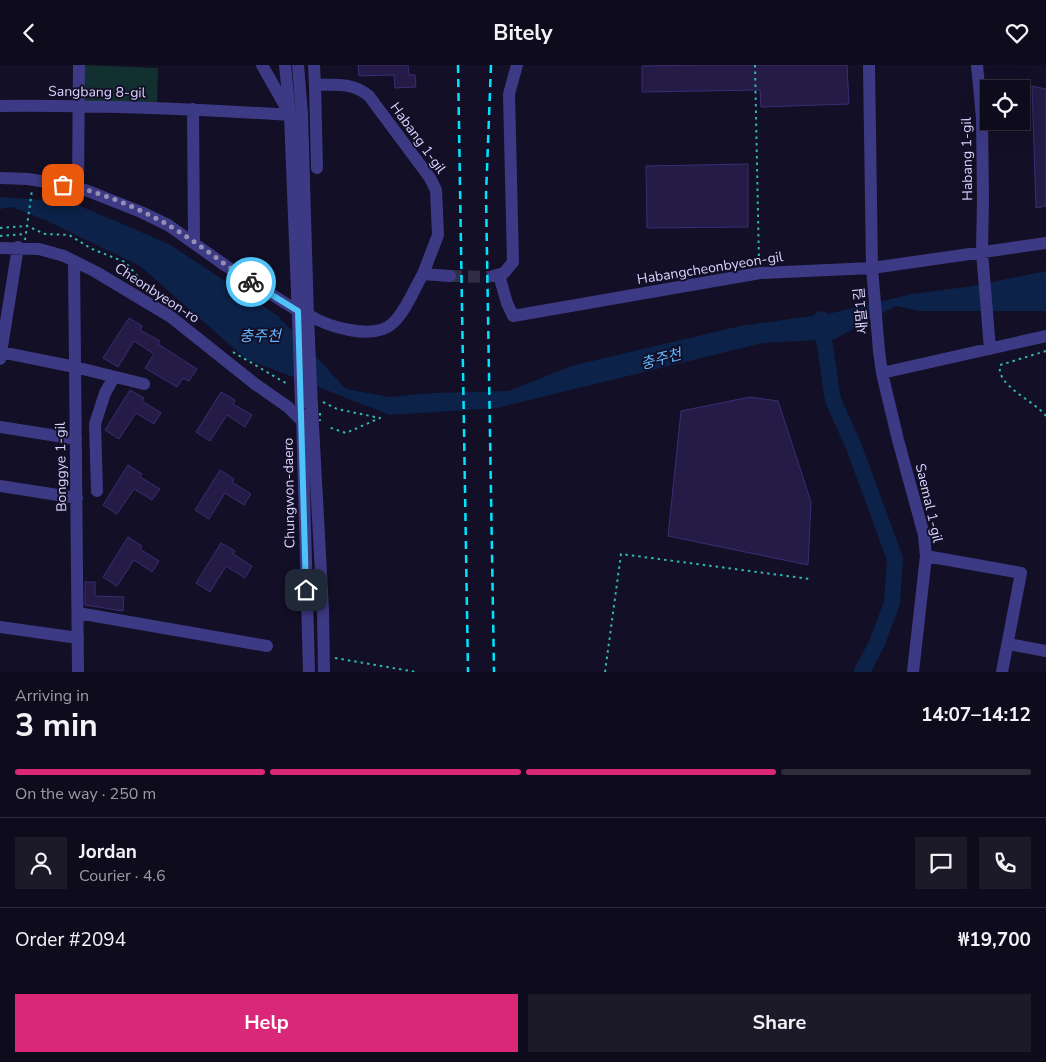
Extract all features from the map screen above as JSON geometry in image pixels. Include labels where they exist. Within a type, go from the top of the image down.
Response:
[{"type":"street","points":[[78,187],[79,65]]},
{"type":"street","points":[[262,65],[290,115]]},
{"type":"street","points":[[285,65],[311,404]]},
{"type":"street","points":[[298,65],[302,114],[303,316]]},
{"type":"street","points":[[314,65],[316,168]]},
{"type":"street","name":"Habangcheonbyeon-gil","points":[[517,65],[508,94],[513,262],[508,270],[495,276],[513,316],[760,273],[872,268],[1046,243]]},
{"type":"street","name":"새말1길","points":[[869,65],[872,268],[879,351]]},
{"type":"street","name":"Habang 1-gil","points":[[977,65],[982,118],[984,199],[982,252],[990,349]]},
{"type":"street","name":"Habang 1-gil","points":[[303,316],[337,328],[352,331],[386,328],[393,323],[423,274],[438,235],[438,203],[434,184],[376,105],[363,91],[348,85],[315,85]]},
{"type":"street","name":"Sangbang 8-gil","points":[[0,106],[79,105],[290,115]]},
{"type":"street","points":[[193,109],[194,242]]},
{"type":"street","points":[[0,178],[28,179],[78,187],[141,212],[168,225],[226,266],[303,316]]},
{"type":"street","points":[[21,247],[0,355],[75,367],[144,384]]},
{"type":"street","name":"Cheonbyeon-ro","points":[[0,248],[21,247],[39,249],[74,261],[96,272],[171,317],[288,407],[302,421]]},
{"type":"street","name":"Bonggye 1-gil","points":[[74,261],[78,672]]},
{"type":"street","points":[[423,274],[450,276]]},
{"type":"street","points":[[882,373],[1046,336]]},
{"type":"street","name":"Saemal 1-gil","points":[[879,351],[882,373],[898,440],[924,535],[926,556],[914,672]]},
{"type":"street","points":[[97,491],[94,424],[105,393],[114,377]]},
{"type":"street","name":"Chungwon-daero","points":[[309,672],[302,421],[311,404]]},
{"type":"street","name":"Chungwon-daero","points":[[311,404],[324,672]]},
{"type":"street","points":[[0,427],[76,439]]},
{"type":"street","points":[[0,486],[77,498]]},
{"type":"street","points":[[926,556],[1021,573],[1002,672]]},
{"type":"street","points":[[78,613],[267,646]]},
{"type":"street","points":[[0,627],[78,638]]},
{"type":"street","points":[[1008,644],[1046,651]]},
{"type":"path","points":[[755,65],[760,273]]},
{"type":"path","points":[[21,247],[26,234],[31,195]]},
{"type":"path","points":[[0,228],[27,226],[45,234],[69,235],[92,249],[125,262],[141,280],[168,303]]},
{"type":"path","points":[[0,236],[26,234]]},
{"type":"path","points":[[231,350],[289,385]]},
{"type":"path","points":[[1046,351],[1000,365],[998,372],[1004,382],[1038,406],[1046,415]]},
{"type":"path","points":[[311,404],[380,418],[346,433],[328,427]]},
{"type":"path","points":[[605,672],[621,555],[810,579]]},
{"type":"path","points":[[324,656],[416,672]]},
{"type":"green space","points":[[83,65],[158,68],[157,105],[82,102]]},
{"type":"water","name":"충주천","points":[[0,197],[71,202],[169,244],[278,316],[346,389],[389,397],[432,393],[509,391],[571,366],[740,326],[832,313],[912,294],[973,286],[1046,271],[1046,311],[920,311],[896,306],[835,339],[763,343],[497,408],[390,415],[246,359],[140,266],[45,220],[12,207],[0,209]]},
{"type":"building","points":[[358,65],[408,65],[409,75],[415,75],[416,87],[395,88],[394,75],[359,76]]},
{"type":"building","points":[[847,65],[849,104],[761,107],[760,90],[642,92],[642,66]]},
{"type":"building","points":[[1032,86],[1046,89],[1046,206],[1036,208]]},
{"type":"building","points":[[748,164],[748,227],[647,228],[646,166]]},
{"type":"building","points":[[129,318],[142,326],[140,330],[160,341],[158,344],[197,369],[189,381],[183,378],[177,387],[145,368],[154,354],[134,341],[118,367],[103,358]]},
{"type":"building","points":[[130,390],[144,398],[142,401],[161,413],[154,424],[136,413],[119,439],[105,430]]},
{"type":"building","points":[[221,392],[235,400],[233,404],[252,415],[245,427],[227,415],[210,441],[196,432]]},
{"type":"building","points":[[750,397],[778,401],[811,502],[808,565],[668,536],[681,411]]},
{"type":"building","points":[[128,465],[142,474],[140,477],[160,489],[152,500],[134,489],[117,514],[103,505]]},
{"type":"building","points":[[220,470],[234,479],[232,482],[251,494],[244,505],[225,493],[209,519],[195,510]]},
{"type":"building","points":[[128,537],[142,546],[140,549],[159,561],[152,572],[134,560],[117,586],[103,577]]},
{"type":"building","points":[[221,543],[235,551],[233,554],[252,566],[245,578],[226,566],[210,592],[196,583]]},
{"type":"building","points":[[85,582],[95,582],[95,596],[124,597],[123,611],[85,605]]},
{"type":"waterway","points":[[821,319],[833,400],[854,447],[895,559],[892,603],[877,643],[862,672]]},
{"type":"tunnel","points":[[450,276],[491,277]]},
{"type":"railway","points":[[458,65],[468,672]]},
{"type":"railway","points":[[491,65],[486,195],[494,672]]},
{"type":"way so far","points":[[63,185],[78,187],[110,199],[168,225],[251,282]]},
{"type":"route","points":[[251,282],[298,311],[306,590]]}]
